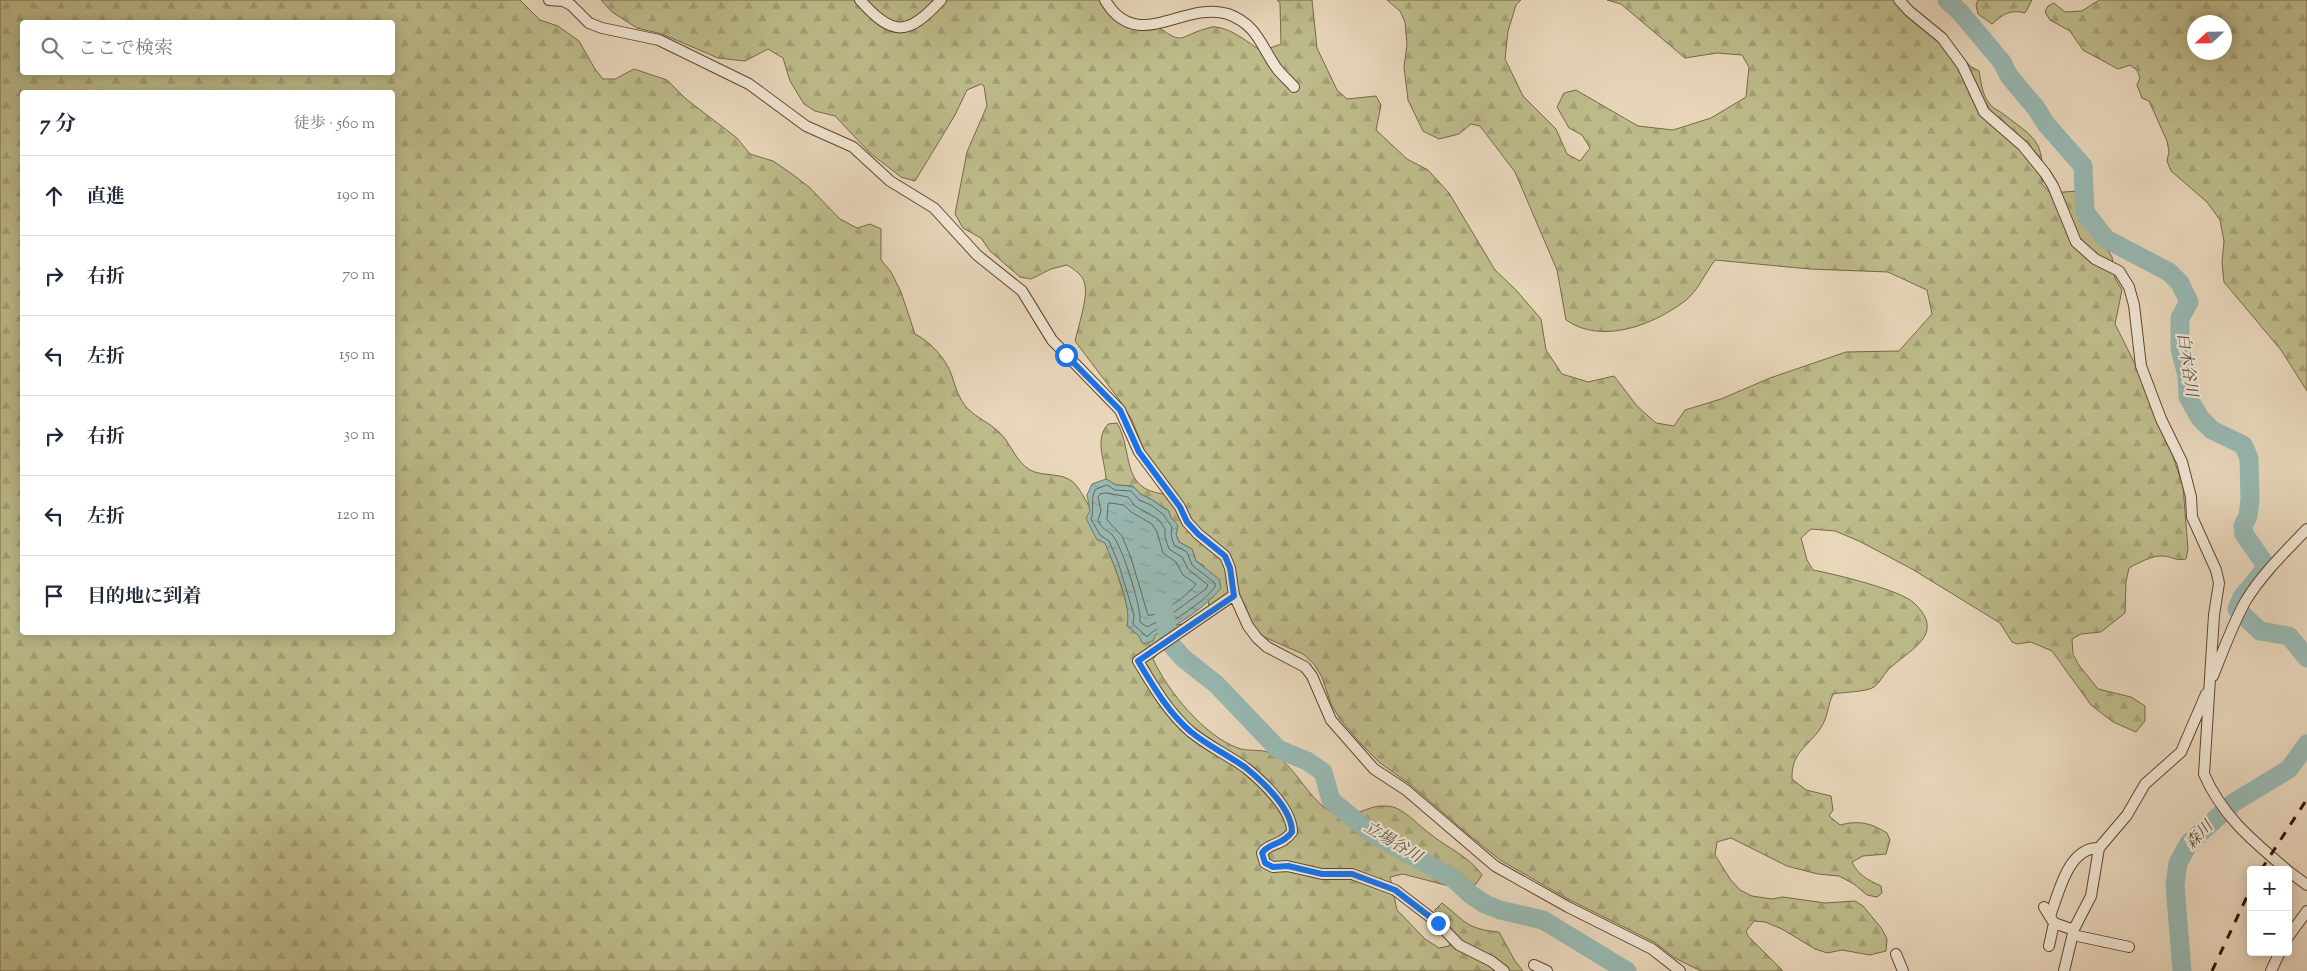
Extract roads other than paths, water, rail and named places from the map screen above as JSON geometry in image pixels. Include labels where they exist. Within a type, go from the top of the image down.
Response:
[{"type":"street","points":[[549,0],[563,1],[572,5],[589,23],[602,28],[659,40],[749,84],[806,126],[853,147],[890,181],[934,208],[977,256],[1022,291],[1052,340],[1120,410],[1139,452],[1180,507],[1187,522],[1198,534],[1225,556],[1230,568],[1234,596],[1248,626],[1267,647],[1305,667],[1312,676],[1331,720],[1374,769],[1406,790],[1495,866],[1652,949],[1680,971]]},
{"type":"street","points":[[860,0],[886,25],[907,28],[917,23],[941,0]]},
{"type":"street","points":[[1105,0],[1116,15],[1130,24],[1142,25],[1213,11],[1228,14],[1252,29],[1278,69],[1294,87]]},
{"type":"street","points":[[1899,0],[1909,11],[1942,38],[1962,65],[1984,112],[2023,146],[2045,173],[2054,186],[2076,242],[2094,259],[2119,271],[2129,287],[2134,305],[2141,366],[2162,419],[2182,462],[2191,497],[2192,518],[2216,570],[2219,583],[2214,615],[2204,774],[2216,796],[2244,834],[2261,845],[2284,866]]},
{"type":"street","points":[[2064,971],[2073,932],[2092,896],[2099,848],[2127,815],[2145,784],[2181,752],[2230,633],[2246,601],[2257,585],[2307,529]]},
{"type":"street","points":[[1234,596],[1138,661],[1165,703],[1190,731],[1245,768],[1261,783],[1285,812],[1292,827],[1292,832],[1287,840],[1265,848],[1262,853],[1265,863],[1273,867],[1288,866],[1322,874],[1352,874],[1395,890],[1438,923],[1459,945],[1504,971]]},
{"type":"street","points":[[2049,946],[2049,915],[2071,864],[2076,858],[2092,848],[2099,848]]},
{"type":"street","points":[[2292,873],[2307,885]]},
{"type":"street","points":[[2292,932],[2307,911]]},
{"type":"street","points":[[2049,915],[2073,932],[2129,946]]},
{"type":"street","points":[[1896,954],[1903,971]]},
{"type":"street","points":[[2271,971],[2278,956]]},
{"type":"street","points":[[1534,965],[1547,971]]},
{"type":"water","points":[[1106,479],[1116,485],[1133,486],[1141,494],[1168,510],[1171,518],[1178,525],[1176,534],[1179,542],[1192,549],[1196,561],[1219,579],[1221,588],[1207,602],[1182,621],[1155,635],[1153,641],[1143,644],[1138,635],[1127,626],[1127,607],[1117,573],[1105,543],[1097,540],[1086,518],[1090,511],[1087,495],[1092,484]]},
{"type":"waterway","name":"白木谷川","points":[[1947,0],[1960,12],[2002,62],[2009,76],[2036,108],[2046,124],[2083,166],[2085,212],[2106,239],[2169,272],[2180,283],[2189,302],[2180,318],[2180,349],[2187,375],[2188,397],[2200,418],[2212,430],[2243,445],[2249,459],[2250,500],[2248,516],[2243,526],[2244,534],[2267,567],[2242,597],[2237,609],[2260,631],[2289,636],[2307,658]]},
{"type":"waterway","name":"立場谷川","points":[[1163,605],[1169,642],[1183,658],[1216,684],[1278,749],[1307,761],[1323,772],[1331,800],[1371,833],[1454,879],[1470,894],[1485,904],[1500,910],[1543,920],[1627,971]]},
{"type":"waterway","name":"森川","points":[[2182,971],[2175,885],[2178,863],[2189,843],[2233,803],[2289,769],[2307,744]]},
{"type":"railway","points":[[2264,866],[2307,799]]},
{"type":"railway","points":[[2212,971],[2247,897]]}]
